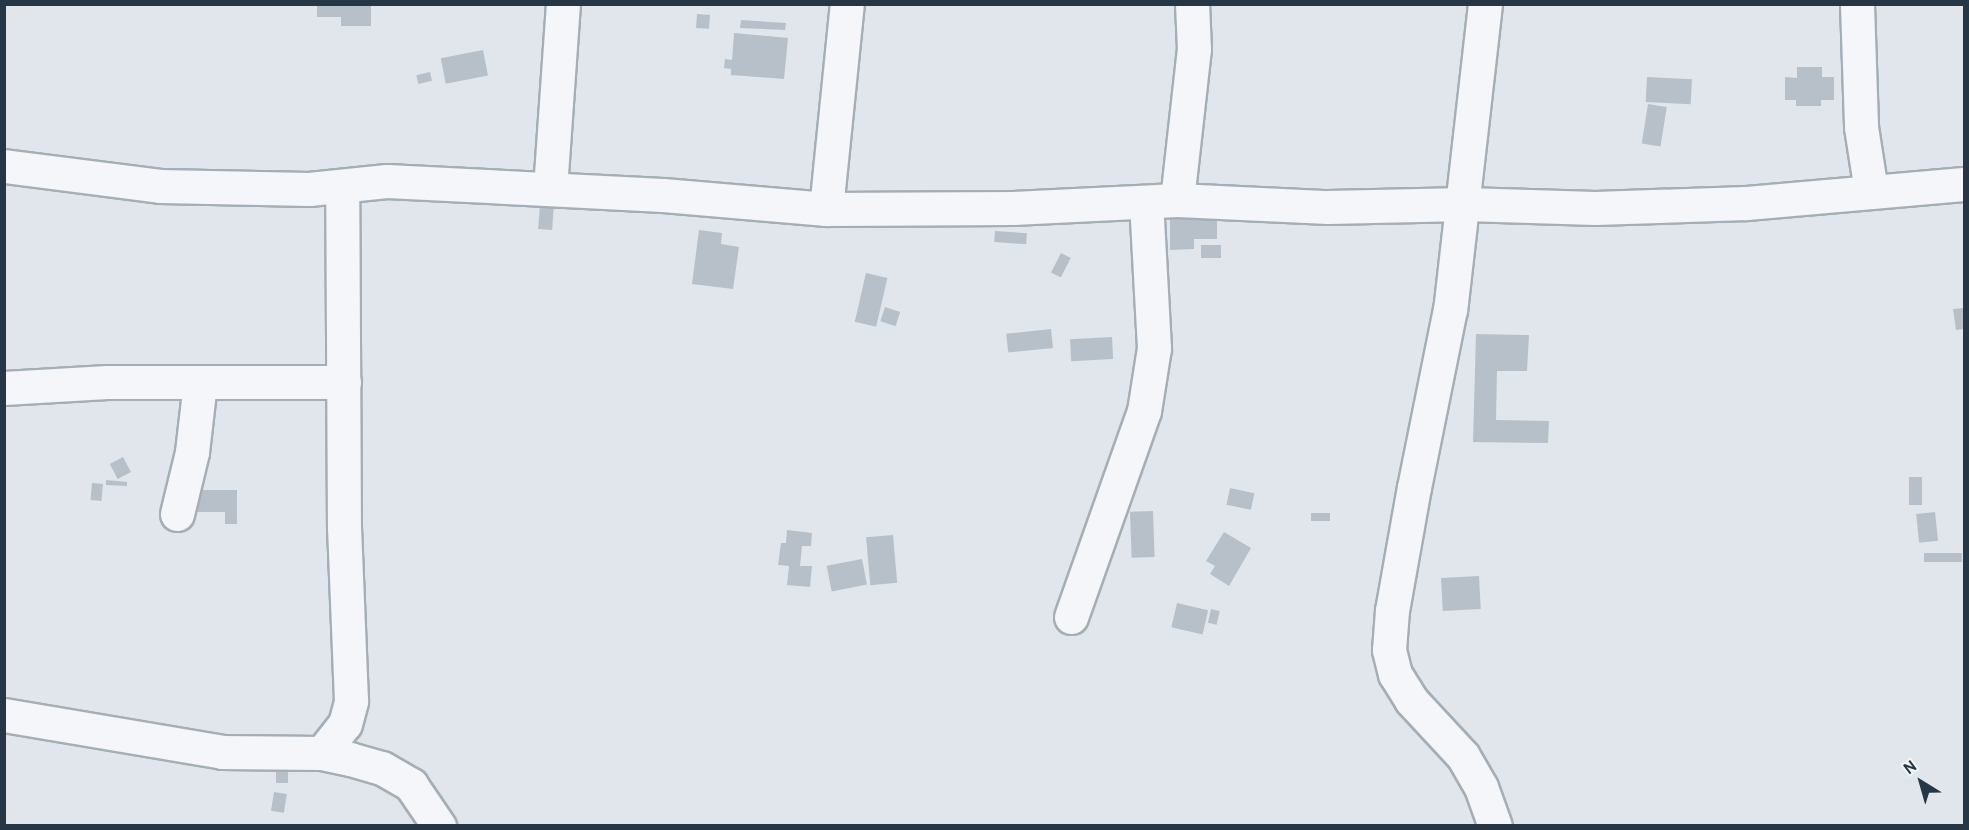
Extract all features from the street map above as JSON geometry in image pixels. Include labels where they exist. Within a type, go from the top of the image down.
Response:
[{"type":"street","points":[[550,189],[563,4]]},
{"type":"street","points":[[826,209],[847,4]]},
{"type":"street","points":[[1071,617],[1144,411],[1154,348],[1161,201],[1194,49],[1192,4]]},
{"type":"street","points":[[1485,4],[1465,204],[1450,309],[1392,610],[1389,650],[1395,674],[1411,700],[1463,756],[1480,787],[1495,825]]},
{"type":"street","points":[[1857,4],[1861,127],[1871,191]]},
{"type":"street","points":[[4,166],[160,186],[309,189],[387,181],[550,189],[826,209],[1013,208],[1161,201],[1328,207],[1465,204],[1596,208],[1746,202],[1965,184]]},
{"type":"street","points":[[322,753],[345,724],[351,701],[342,186]]},
{"type":"street","points":[[4,388],[344,382]]},
{"type":"street","points":[[177,514],[192,452],[200,383]]},
{"type":"street","points":[[4,716],[222,752],[322,753],[382,768],[411,785],[439,825]]},
{"type":"building","points":[[317,4],[371,4],[371,26],[341,26],[341,17],[317,17]]},
{"type":"building","points":[[697,14],[710,15],[709,29],[696,28]]},
{"type":"building","points":[[741,20],[786,23],[785,30],[740,28]]},
{"type":"building","points":[[734,33],[788,38],[784,79],[731,75],[731,69],[724,68],[725,59],[732,60]]},
{"type":"building","points":[[483,50],[488,76],[446,84],[441,58]]},
{"type":"building","points":[[1797,67],[1822,67],[1822,77],[1834,77],[1834,100],[1821,100],[1821,106],[1796,106],[1796,100],[1785,100],[1785,77],[1797,78]]},
{"type":"building","points":[[430,72],[432,81],[418,84],[416,75]]},
{"type":"building","points":[[1647,77],[1692,79],[1691,104],[1646,102]]},
{"type":"building","points":[[1648,104],[1667,107],[1661,146],[1642,144]]},
{"type":"building","points":[[540,203],[554,204],[552,230],[538,229]]},
{"type":"building","points":[[1170,215],[1217,215],[1217,239],[1194,239],[1194,249],[1170,250]]},
{"type":"building","points":[[699,230],[722,233],[721,244],[739,247],[733,289],[692,284]]},
{"type":"building","points":[[995,231],[1027,233],[1026,244],[994,242]]},
{"type":"building","points":[[1201,245],[1221,245],[1221,258],[1201,258]]},
{"type":"building","points":[[1061,253],[1071,258],[1061,278],[1051,273]]},
{"type":"building","points":[[866,273],[887,278],[876,327],[855,322]]},
{"type":"building","points":[[885,307],[900,312],[896,326],[880,321]]},
{"type":"building","points":[[1964,308],[1964,329],[1956,330],[1953,309]]},
{"type":"building","points":[[1051,329],[1053,348],[1008,353],[1006,334]]},
{"type":"building","points":[[1476,334],[1529,335],[1527,371],[1497,371],[1496,420],[1549,421],[1548,443],[1473,442]]},
{"type":"building","points":[[1112,337],[1113,359],[1071,361],[1070,339]]},
{"type":"building","points":[[123,457],[131,472],[118,479],[110,464]]},
{"type":"building","points":[[1909,477],[1922,477],[1922,505],[1909,505]]},
{"type":"building","points":[[106,480],[127,482],[127,486],[106,485]]},
{"type":"building","points":[[92,483],[103,484],[101,501],[91,500]]},
{"type":"building","points":[[1230,488],[1254,493],[1251,510],[1226,505]]},
{"type":"building","points":[[193,490],[237,490],[237,524],[225,524],[225,512],[192,512]]},
{"type":"building","points":[[1153,511],[1155,557],[1132,558],[1130,512]]},
{"type":"building","points":[[1935,512],[1938,541],[1919,543],[1916,514]]},
{"type":"building","points":[[1311,513],[1330,513],[1330,521],[1311,521]]},
{"type":"building","points":[[787,530],[812,533],[811,546],[802,546],[800,566],[812,566],[810,587],[787,585],[789,566],[778,565],[781,543],[786,543]]},
{"type":"building","points":[[1224,532],[1251,548],[1229,586],[1210,574],[1215,566],[1206,561]]},
{"type":"building","points":[[893,535],[897,583],[870,585],[866,537]]},
{"type":"building","points":[[1924,553],[1962,553],[1962,562],[1924,562]]},
{"type":"building","points":[[862,559],[867,585],[832,591],[827,566]]},
{"type":"building","points":[[1479,576],[1481,609],[1443,611],[1441,578]]},
{"type":"building","points":[[1177,603],[1208,610],[1203,635],[1171,627]]},
{"type":"building","points":[[1211,609],[1220,611],[1217,625],[1208,623]]},
{"type":"building","points":[[276,764],[288,764],[288,783],[276,783]]},
{"type":"building","points":[[274,792],[287,794],[284,813],[271,811]]}]
